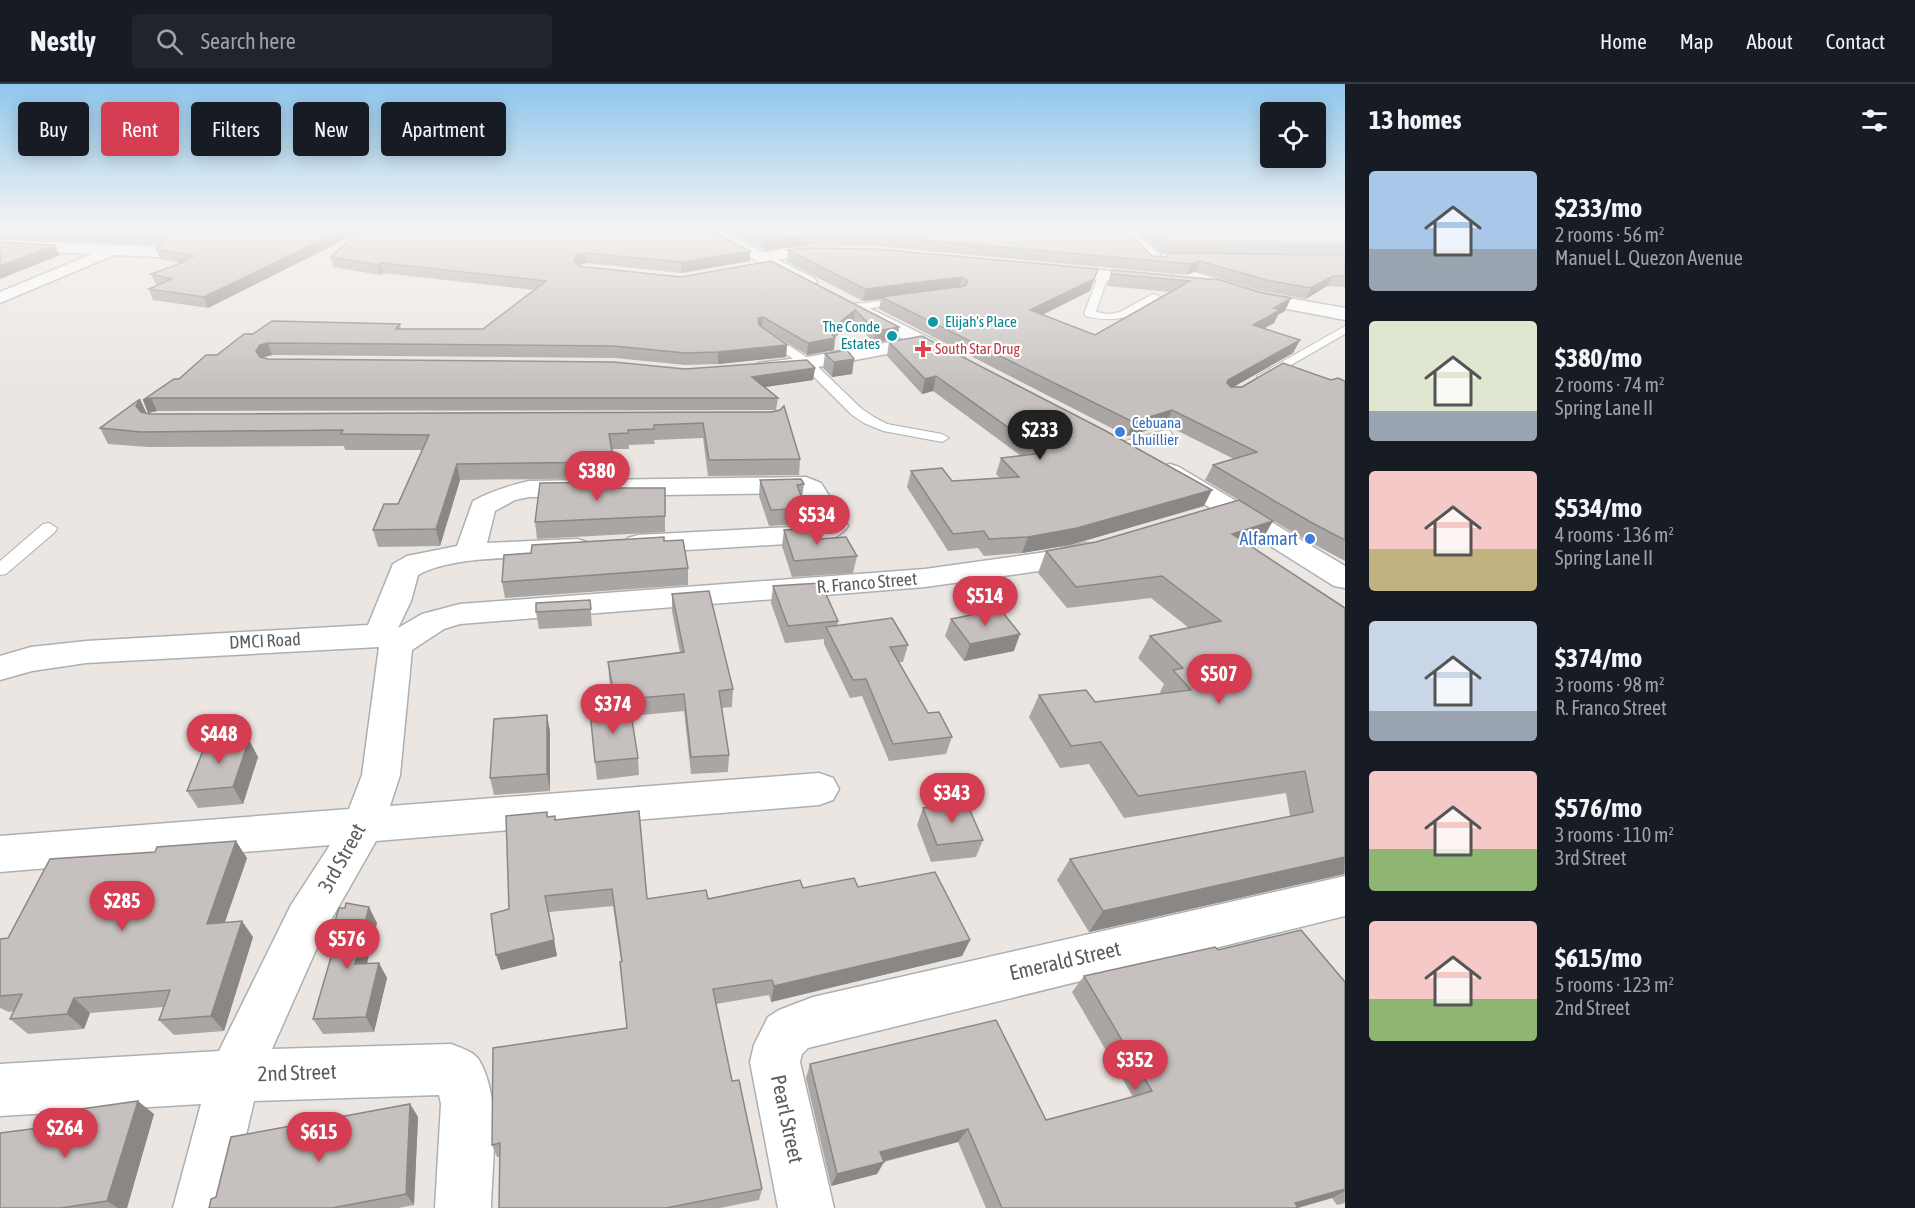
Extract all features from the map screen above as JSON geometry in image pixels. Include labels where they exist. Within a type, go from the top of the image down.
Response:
[{"type":"street","points":[[0,298],[40,281]]},
{"type":"street","points":[[801,281],[840,299],[975,369]]},
{"type":"street","points":[[1170,281],[1214,285]]},
{"type":"street","points":[[1205,281],[1257,298],[1345,314]]},
{"type":"street","points":[[740,370],[807,363],[923,342]]},
{"type":"street","points":[[1102,435],[1231,509],[1345,579]]},
{"type":"street","points":[[388,640],[394,601],[404,570],[423,561],[469,554],[819,534],[834,526],[812,489],[802,485],[530,489],[506,494],[483,507],[469,554]]},
{"type":"street","points":[[1197,519],[1231,509]]},
{"type":"street","name":"R. Franco Street","points":[[388,640],[433,621],[460,614],[925,578],[1065,558],[1109,545]]},
{"type":"street","name":"DMCI Road","points":[[0,668],[32,659],[86,651],[388,640]]},
{"type":"street","name":"3rd Street","points":[[201,1208],[234,1076],[307,920],[363,827],[381,775],[388,640]]},
{"type":"street","points":[[0,854],[363,827],[819,789]]},
{"type":"street","name":"Emerald Street","points":[[786,1031],[824,1018],[1345,896]]},
{"type":"street","name":"Pearl Street","points":[[786,1031],[778,1045],[775,1062],[806,1208]]},
{"type":"street","name":"2nd Street","points":[[0,1090],[234,1076],[451,1069],[460,1077],[467,1104],[463,1208]]},
{"type":"lane","points":[[1101,281],[1090,314],[1094,316],[1114,319],[1155,297]]},
{"type":"lane","points":[[840,299],[913,300]]},
{"type":"lane","points":[[1248,385],[1345,329]]},
{"type":"lane","points":[[763,333],[807,363],[869,420],[883,428],[942,438]]},
{"type":"lane","points":[[1123,446],[1165,434]]},
{"type":"lane","points":[[0,570],[49,528]]},
{"type":"building","points":[[166,281],[236,281],[204,297],[149,289]]},
{"type":"building","points":[[545,281],[811,281],[899,327],[876,331],[855,310],[829,331],[835,338],[808,343],[763,317],[758,318],[759,325],[787,345],[718,352],[685,353],[614,346],[268,343],[260,345],[256,351],[260,357],[268,359],[614,362],[685,369],[807,360],[815,368],[752,377],[778,398],[151,398],[143,400],[174,379],[179,379],[206,355],[217,355],[244,334],[253,334],[272,321],[400,324],[396,329],[483,329]]},
{"type":"building","points":[[850,281],[926,281],[865,289]]},
{"type":"building","points":[[968,281],[1089,281],[1030,310],[1095,335],[1189,281],[1225,281],[1262,293],[1291,298],[1274,308],[1280,310],[1253,325],[1300,340],[1228,380],[1227,383],[1231,387],[1242,387],[1283,363],[1331,380],[1338,378],[1345,381],[1345,540],[1213,465],[1257,452],[1172,410],[1133,422],[881,297],[965,286]]},
{"type":"building","points":[[1274,281],[1323,281],[1311,288]]},
{"type":"building","points":[[922,336],[1104,430],[1212,490],[1077,528],[1028,537],[989,539],[984,531],[953,534],[911,471],[942,468],[952,481],[1019,477],[1001,458],[1044,453],[936,376],[925,379],[889,342]]},
{"type":"building","points":[[847,350],[854,359],[834,362],[825,354]]},
{"type":"building","points":[[140,399],[136,406],[141,412],[150,414],[771,412],[780,410],[784,406],[800,459],[709,460],[703,423],[654,425],[654,429],[628,430],[628,433],[609,434],[614,462],[457,464],[436,529],[373,530],[384,504],[398,504],[429,435],[341,434],[343,430],[141,432],[100,428]]},
{"type":"building","points":[[801,479],[804,484],[797,485],[806,508],[771,510],[760,480]]},
{"type":"building","points":[[617,482],[618,488],[665,488],[665,516],[535,522],[540,483]]},
{"type":"building","points":[[1239,500],[1273,521],[1232,534],[1345,608],[1345,857],[1103,911],[1070,859],[1313,812],[1305,771],[1138,796],[1101,742],[1071,746],[1039,695],[1086,690],[1095,702],[1191,690],[1173,670],[1183,668],[1150,636],[1221,621],[1162,576],[1076,587],[1046,551],[1096,542]]},
{"type":"building","points":[[815,528],[819,539],[846,537],[857,556],[794,561],[784,530]]},
{"type":"building","points":[[664,537],[664,541],[683,540],[688,568],[502,582],[504,555],[531,553],[532,545]]},
{"type":"building","points":[[821,583],[838,621],[788,626],[773,586]]},
{"type":"building","points":[[709,591],[733,689],[719,691],[729,755],[691,757],[684,694],[615,700],[608,662],[684,652],[672,594]]},
{"type":"building","points":[[590,600],[591,609],[536,612],[536,603]]},
{"type":"building","points":[[1000,609],[1020,634],[970,644],[951,619]]},
{"type":"building","points":[[892,618],[908,645],[890,647],[928,713],[939,712],[952,737],[893,744],[866,679],[853,680],[826,627]]},
{"type":"building","points":[[630,707],[638,758],[595,762],[590,711]]},
{"type":"building","points":[[547,715],[547,774],[490,778],[494,719]]},
{"type":"building","points":[[249,740],[233,787],[187,791],[206,743]]},
{"type":"building","points":[[967,804],[983,840],[937,845],[923,808]]},
{"type":"building","points":[[639,811],[647,899],[706,890],[708,899],[800,880],[803,888],[854,878],[858,887],[935,872],[970,940],[774,986],[772,980],[713,989],[732,1081],[739,1080],[762,1189],[666,1208],[499,1208],[500,1143],[492,1145],[493,1048],[627,1028],[620,962],[622,961],[612,889],[545,896],[554,940],[496,955],[491,914],[509,909],[506,816],[547,812],[547,817],[555,816],[555,820]]},
{"type":"building","points":[[236,841],[207,924],[242,921],[211,1016],[159,1020],[170,990],[74,998],[67,1014],[10,1019],[22,994],[0,996],[0,939],[8,938],[50,859],[155,852],[157,847]]},
{"type":"building","points":[[346,903],[369,907],[355,964],[379,963],[366,1017],[313,1019],[336,940],[329,940],[339,908],[345,908]]},
{"type":"building","points":[[1301,930],[1345,982],[1345,1189],[1295,1203],[1298,1208],[1002,1208],[968,1129],[880,1152],[884,1162],[837,1174],[810,1064],[996,1020],[1046,1120],[1132,1097],[1152,1091],[1084,976],[1215,947],[1218,950]]},
{"type":"building","points":[[138,1101],[107,1201],[61,1208],[0,1208],[0,1133],[54,1126],[60,1112]]},
{"type":"building","points":[[410,1104],[406,1194],[332,1208],[209,1208],[211,1199],[216,1197],[231,1137]]},
{"type":"place","name":"Elijah's Place","points":[[933,322]]},
{"type":"place","name":"The Conde Estates","points":[[892,336]]},
{"type":"place","name":"South Star Drug","points":[[923,349]]},
{"type":"place","name":"Cebuana Lhuillier","points":[[1120,432]]},
{"type":"place","name":"Alfamart","points":[[1310,539]]}]
